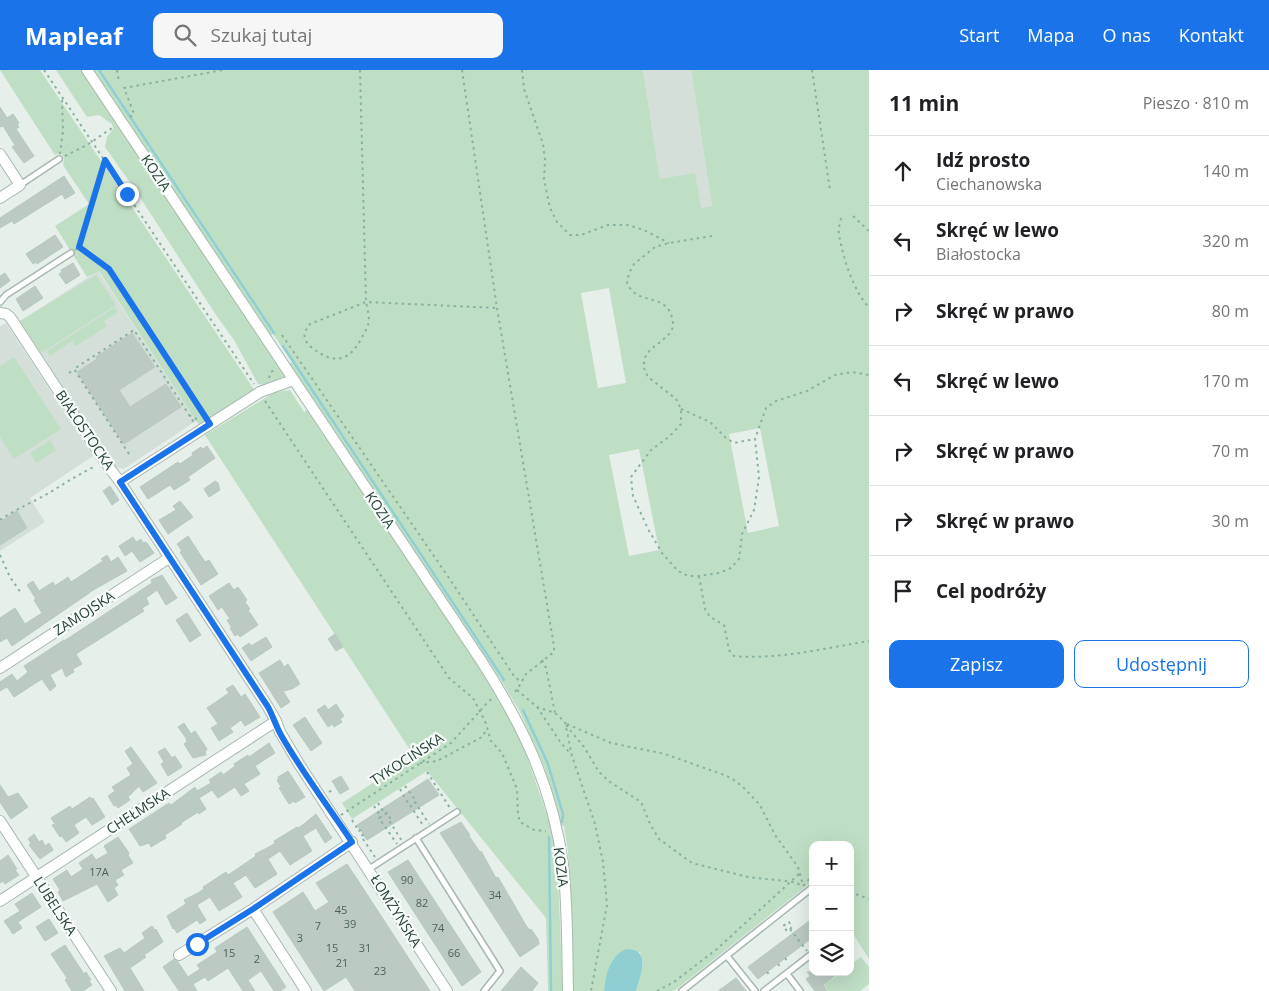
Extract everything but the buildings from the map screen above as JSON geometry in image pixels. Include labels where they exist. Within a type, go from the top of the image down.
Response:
[{"type":"street","name":"KOZIA","points":[[87,70],[125,120],[293,380],[503,696],[528,742],[540,772],[556,829],[564,882],[568,991]]},
{"type":"street","points":[[0,154],[20,185],[0,198]]},
{"type":"street","name":"BIAŁOSTOCKA","points":[[0,313],[10,317],[120,482],[276,721],[280,732],[299,764],[344,831]]},
{"type":"street","points":[[120,482],[262,391],[293,380]]},
{"type":"street","name":"ZAMOJSKA","points":[[0,668],[169,558]]},
{"type":"street","name":"CHEŁMSKA","points":[[0,901],[276,721]]},
{"type":"street","name":"LUBELSKA","points":[[0,821],[111,991]]},
{"type":"street","name":"ŁOMŻYŃSKA","points":[[344,831],[447,991]]},
{"type":"street","points":[[179,955],[253,909],[352,842]]},
{"type":"street","points":[[253,909],[306,991]]},
{"type":"lane","points":[[20,185],[59,159]]},
{"type":"lane","points":[[0,302],[6,296],[71,253]]},
{"type":"lane","points":[[369,869],[456,814]]},
{"type":"lane","points":[[416,838],[500,971],[484,991]]},
{"type":"lane","points":[[682,991],[807,892]]},
{"type":"lane","points":[[764,991],[809,954]]},
{"type":"lane","points":[[727,956],[755,991]]},
{"type":"lane","points":[[785,972],[800,991]]},
{"type":"path","points":[[44,70],[258,389]]},
{"type":"path","points":[[117,70],[119,82]]},
{"type":"path","points":[[59,159],[92,141],[134,114],[124,88],[223,70]]},
{"type":"path","points":[[360,70],[366,302],[370,322],[355,350],[345,358],[325,356],[308,344],[304,337],[305,330],[310,324],[366,302],[497,308]]},
{"type":"path","points":[[462,70],[497,308],[554,646],[554,652],[526,674],[517,690],[537,707],[572,756]]},
{"type":"path","points":[[522,70],[524,89],[543,144],[545,160],[544,179],[550,208],[557,222],[570,235],[581,235],[608,225],[626,225],[644,230],[669,243]]},
{"type":"path","points":[[812,70],[830,190]]},
{"type":"path","points":[[59,159],[64,131],[62,95]]},
{"type":"path","points":[[71,253],[79,247],[105,160]]},
{"type":"path","points":[[853,216],[869,231]]},
{"type":"path","points":[[840,218],[838,232],[846,259],[863,302],[869,307]]},
{"type":"path","points":[[712,236],[655,247],[634,264],[628,273],[627,283],[636,295],[663,303],[670,312],[673,324],[671,331],[646,355],[643,366],[648,378],[676,400],[681,409],[681,424],[670,436],[651,450],[631,477],[633,496],[648,529],[662,553],[678,571],[688,576],[719,573],[731,568],[739,559],[742,534],[754,510],[758,477],[756,439],[766,408],[776,402],[807,391],[835,375],[852,372],[869,375]]},
{"type":"path","points":[[79,247],[109,269],[210,424]]},
{"type":"path","points":[[69,373],[134,330],[198,429]]},
{"type":"path","points":[[282,336],[449,578],[514,676],[522,682]]},
{"type":"path","points":[[74,369],[129,454]]},
{"type":"path","points":[[262,396],[449,678],[469,694],[480,711],[491,741],[502,753],[516,789],[520,822],[525,826],[538,830],[556,829]]},
{"type":"path","points":[[681,409],[710,422],[726,438],[734,443],[756,439]]},
{"type":"path","points":[[0,520],[82,472],[105,462]]},
{"type":"path","points":[[0,555],[10,577],[21,593]]},
{"type":"path","points":[[699,576],[705,609],[710,616],[724,625],[729,650],[734,656],[754,658],[786,655],[869,641]]},
{"type":"path","points":[[542,660],[546,668],[555,713]]},
{"type":"path","name":"TYKOCIŃSKA","points":[[339,816],[451,743],[489,701],[517,690]]},
{"type":"path","points":[[537,707],[555,713],[565,722],[584,747],[599,772],[610,782],[641,802],[650,824],[660,838],[692,864],[748,877],[791,882],[803,886]]},
{"type":"path","points":[[565,722],[572,756],[595,824],[603,862],[606,905],[591,991]]},
{"type":"path","points":[[565,722],[611,743],[665,754],[732,779],[745,789],[760,805],[775,835],[798,867],[803,886],[807,892]]},
{"type":"path","points":[[417,764],[437,761],[482,738],[487,727]]},
{"type":"path","points":[[427,772],[456,814]]},
{"type":"path","points":[[405,786],[416,801],[429,830]]},
{"type":"path","points":[[326,795],[334,789]]},
{"type":"path","points":[[400,789],[409,805],[429,830]]},
{"type":"path","points":[[378,803],[390,818],[388,819],[403,847]]},
{"type":"path","points":[[374,806],[379,818],[403,847]]},
{"type":"path","points":[[352,820],[358,831],[360,830],[363,835],[361,836],[376,859]]},
{"type":"path","points":[[657,991],[674,982],[717,949],[800,873]]},
{"type":"path","points":[[803,886],[809,879]]},
{"type":"path","points":[[854,893],[869,899]]},
{"type":"path","points":[[790,929],[786,931],[783,926],[788,921],[792,927],[790,929],[809,952]]},
{"type":"path","points":[[785,958],[790,965]]},
{"type":"path","points":[[778,964],[785,972]]},
{"type":"path","points":[[767,972],[772,979]]},
{"type":"shaded area","points":[[643,70],[691,70],[712,206],[701,208],[660,179]]},
{"type":"shaded area","points":[[98,271],[196,421],[124,469],[115,467],[20,321]]},
{"type":"shaded area","points":[[6,323],[93,456],[30,498],[45,522],[0,551],[0,326]]},
{"type":"green space","points":[[0,70],[40,70],[255,391],[201,426],[196,421],[99,271],[87,277],[55,226],[89,204],[63,165],[64,159],[61,153],[55,155]]},
{"type":"green space","points":[[56,70],[82,70],[286,378],[265,385],[258,384],[234,340],[105,147],[107,137],[113,129],[112,124],[99,115],[87,117]]},
{"type":"green space","points":[[93,70],[643,70],[660,179],[695,173],[701,208],[712,206],[691,70],[869,70],[869,959],[854,935],[854,841],[809,841],[809,884],[674,991],[636,991],[643,964],[640,952],[614,958],[605,981],[604,991],[573,991],[568,852],[564,826],[561,826],[544,766],[519,710],[288,365],[292,362],[273,334],[269,336]],"holes":[[[609,288],[626,383],[598,388],[581,293]],[[760,428],[779,526],[748,533],[729,434]],[[639,449],[659,550],[629,556],[609,455]]]},
{"type":"green space","points":[[96,275],[116,305],[41,353],[20,321]]},
{"type":"green space","points":[[115,307],[118,312],[104,321],[107,326],[76,346],[72,341],[50,356],[47,351]]},
{"type":"green space","points":[[14,357],[61,429],[14,459],[0,437],[0,366]]},
{"type":"green space","points":[[290,390],[304,412],[307,410],[496,692],[525,751],[551,827],[554,843],[558,877],[563,991],[548,991],[546,918],[427,771],[352,819],[342,803],[414,756],[205,435],[275,392]]},
{"type":"green space","points":[[50,440],[56,450],[36,463],[30,453]]},
{"type":"green space","points":[[861,957],[869,967],[869,984],[860,991],[828,991],[824,985],[836,976],[854,976],[854,962]]},
{"type":"water","points":[[628,949],[635,950],[642,959],[642,971],[636,991],[604,991],[613,960],[622,951]]},
{"type":"waterway","points":[[99,70],[274,333]]},
{"type":"waterway","points":[[283,346],[504,680]]},
{"type":"waterway","points":[[523,710],[548,764],[563,814],[562,822]]},
{"type":"waterway","points":[[549,837],[551,991]]},
{"type":"route","points":[[127,194],[105,160],[79,247],[109,269],[210,424],[120,482],[268,707],[299,764],[352,842],[253,909],[197,944]]}]
